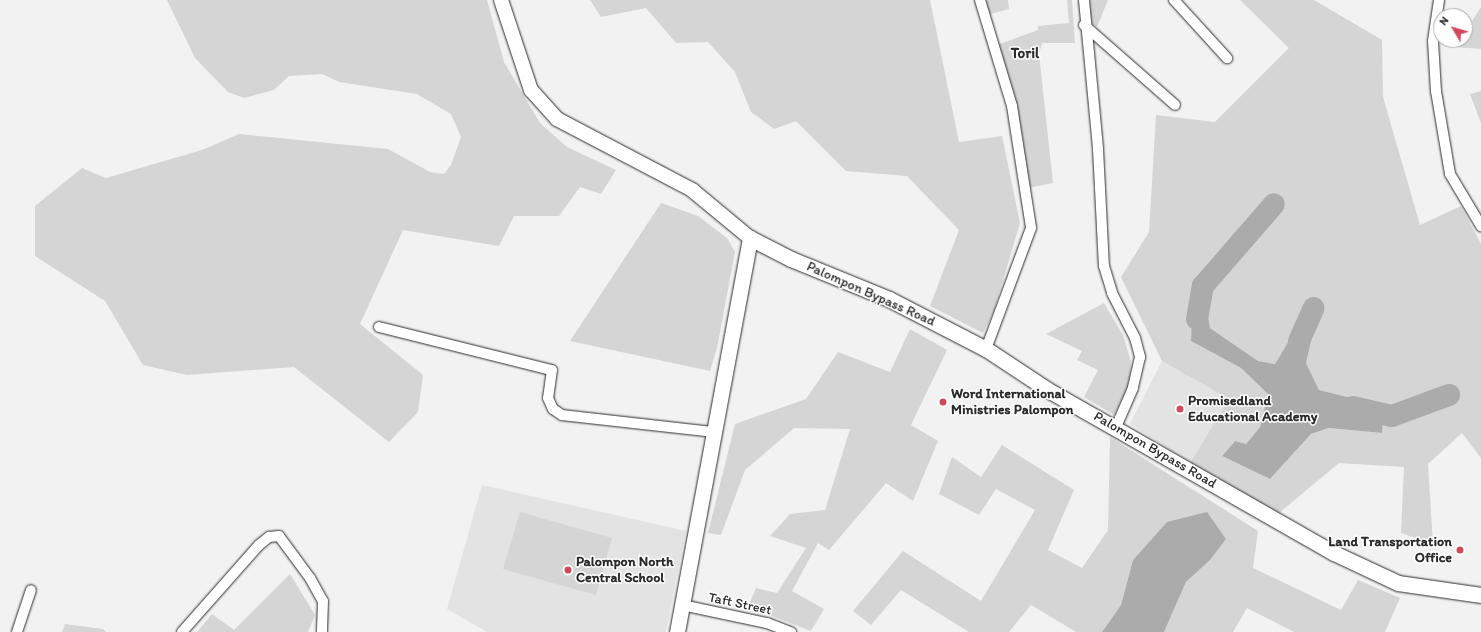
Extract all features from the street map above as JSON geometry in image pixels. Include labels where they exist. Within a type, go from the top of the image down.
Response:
[{"type":"main road","points":[[501,0],[530,90],[557,119],[692,190],[750,238],[677,632]]},
{"type":"main road","name":"Palompon Bypass Road","points":[[750,238],[791,259],[890,299],[986,349],[1048,390],[1116,427],[1334,553],[1398,583],[1481,595]]},
{"type":"street","points":[[980,0],[1012,106],[1031,228],[986,349]]},
{"type":"street","points":[[1084,0],[1084,24],[1098,148],[1104,266],[1112,293],[1135,338],[1140,357],[1133,388],[1116,427]]},
{"type":"street","points":[[1174,0],[1227,58]]},
{"type":"street","points":[[1439,0],[1433,41],[1436,91],[1450,174],[1481,226]]},
{"type":"street","points":[[1084,24],[1175,105]]},
{"type":"street","points":[[379,328],[552,370],[548,398],[553,409],[562,415],[714,432]]},
{"type":"street","points":[[182,632],[259,545],[270,537],[279,536],[310,578],[323,601],[322,632]]},
{"type":"street","points":[[17,632],[31,590]]},
{"type":"street","name":"Taft Street","points":[[682,605],[767,623],[791,632]]},
{"type":"shaded area","points":[[167,0],[487,0],[504,62],[540,123],[567,147],[616,170],[601,194],[580,187],[559,216],[514,216],[499,246],[403,230],[360,324],[423,375],[418,412],[389,442],[294,367],[187,375],[143,365],[105,301],[35,256],[35,206],[82,168],[106,178],[202,150],[239,134],[388,149],[430,172],[444,174],[451,165],[461,137],[451,114],[417,94],[339,82],[322,74],[289,76],[274,90],[244,98],[228,92],[195,58]]},
{"type":"shaded area","points":[[590,0],[930,0],[959,142],[1002,136],[1020,223],[994,311],[983,333],[930,306],[959,230],[907,176],[846,171],[796,121],[774,129],[751,112],[735,72],[708,42],[676,43],[646,8],[601,17]]},
{"type":"shaded area","points":[[984,0],[1008,0],[1009,9],[987,15]]},
{"type":"shaded area","points":[[1067,0],[1072,0],[1075,43],[1042,43],[1039,54],[1053,183],[1028,188],[997,45],[1038,30],[1038,26],[1069,23]]},
{"type":"shaded area","points":[[1087,0],[1108,0],[1097,27],[1088,20]]},
{"type":"shaded area","points":[[1240,0],[1314,0],[1382,40],[1383,97],[1420,225],[1461,206],[1481,244],[1481,458],[1462,433],[1428,464],[1433,544],[1401,533],[1404,467],[1339,463],[1279,513],[1190,463],[1229,399],[1162,361],[1121,277],[1149,232],[1156,115],[1215,122],[1289,48]],"holes":[[[1213,269],[1220,274],[1206,304],[1210,328],[1258,361],[1275,364],[1306,312],[1306,363],[1319,390],[1383,406],[1382,433],[1329,428],[1311,434],[1270,479],[1222,456],[1235,441],[1246,444],[1260,427],[1268,394],[1241,368],[1191,341],[1192,311]]]},
{"type":"shaded area","points":[[1481,7],[1481,49],[1468,48],[1473,48],[1473,20]]},
{"type":"shaded area","points":[[1481,91],[1481,123],[1470,94]]},
{"type":"shaded area","points":[[661,203],[698,216],[727,238],[735,252],[717,348],[710,371],[570,341]]},
{"type":"shaded area","points":[[1212,269],[1220,274],[1206,304],[1210,328],[1258,361],[1275,364],[1306,312],[1316,317],[1306,363],[1319,390],[1384,406],[1382,433],[1329,428],[1311,434],[1270,479],[1222,456],[1235,441],[1246,444],[1260,427],[1268,394],[1241,368],[1191,341],[1192,311]]},
{"type":"shaded area","points":[[1104,303],[1123,335],[1131,362],[1129,386],[1114,415],[1084,397],[1098,370],[1077,360],[1082,351],[1046,334]]},
{"type":"shaded area","points":[[910,329],[947,350],[911,425],[938,441],[913,501],[886,483],[829,550],[818,543],[792,591],[824,609],[811,631],[748,607],[756,588],[777,593],[806,548],[770,536],[790,514],[825,510],[850,429],[794,428],[745,470],[721,535],[708,533],[735,424],[806,399],[838,352],[890,372]]},
{"type":"shaded area","name":"Promisedland Educational Academy","points":[[1162,361],[1229,399],[1190,463],[1130,424]]},
{"type":"shaded area","points":[[1110,437],[1258,531],[1253,568],[1341,610],[1358,580],[1400,598],[1385,632],[1294,632],[1247,608],[1233,632],[1164,632],[1186,582],[1210,560],[1167,522],[1133,560],[1121,605],[1102,632],[1076,632],[1031,605],[1009,632],[969,632],[901,590],[871,625],[853,611],[903,551],[981,601],[1035,510],[996,489],[979,515],[939,494],[952,457],[981,477],[1002,445],[1074,490],[1048,550],[1082,568],[1108,530]]},
{"type":"shaded area","name":"Palompon North Central School","points":[[482,485],[686,531],[666,632],[487,632],[447,609]]},
{"type":"shaded area","points":[[520,512],[612,538],[596,595],[503,569]]},
{"type":"shaded area","points":[[1207,512],[1226,539],[1210,560],[1186,582],[1164,632],[1102,632],[1121,605],[1133,560],[1167,522]]},
{"type":"shaded area","points":[[290,574],[315,615],[308,632],[197,632],[212,614],[234,630]]},
{"type":"shaded area","points":[[65,624],[103,629],[106,632],[62,632]]},
{"type":"waterway","points":[[1197,319],[1203,286],[1274,204]]},
{"type":"waterway","points":[[1299,341],[1314,308]]},
{"type":"waterway","points":[[1353,407],[1392,416],[1449,395]]},
{"type":"place","name":"Word International Ministries Palompon","points":[[943,402]]},
{"type":"place","name":"Promisedland Educational Academy","points":[[1180,409]]},
{"type":"place","name":"Land Transportation Office","points":[[1460,550]]},
{"type":"place","name":"Palompon North Central School","points":[[568,570]]},
{"type":"district","name":"Toril","points":[[1025,54]]}]
